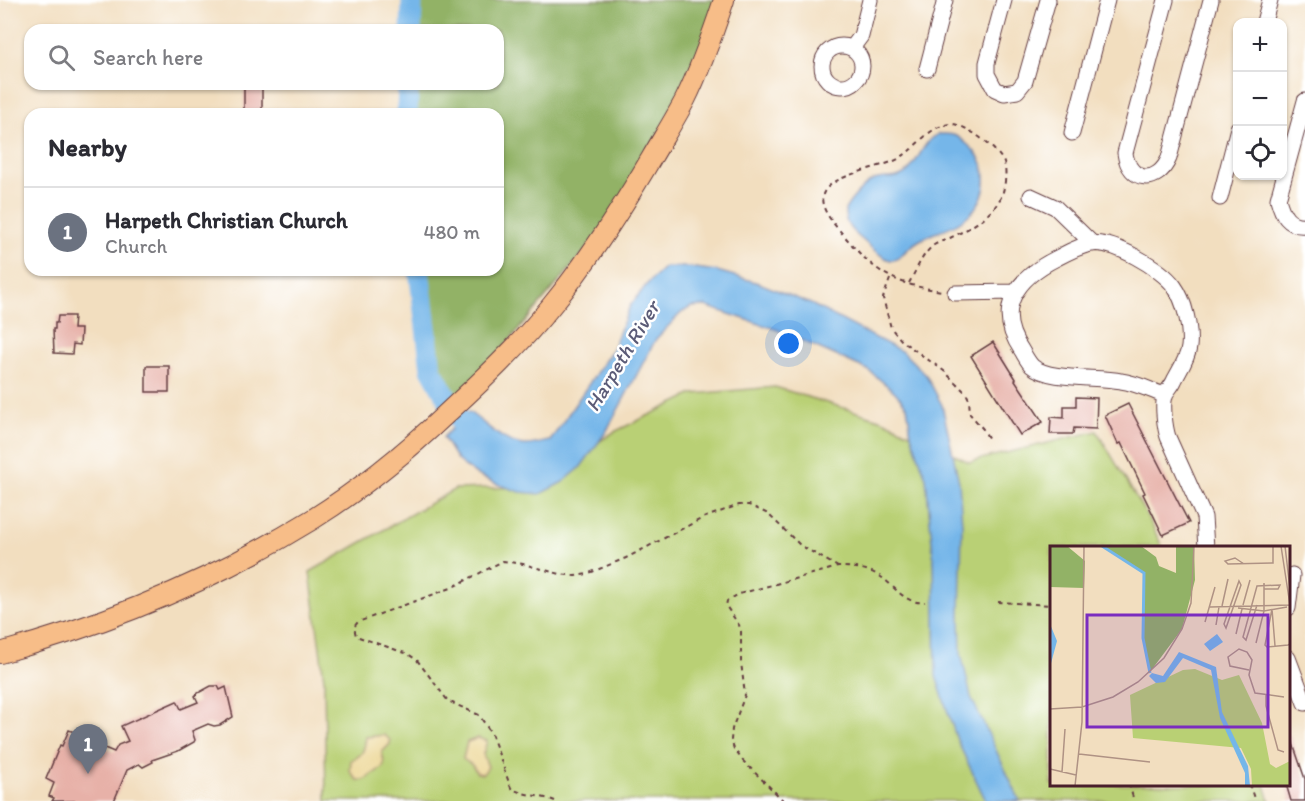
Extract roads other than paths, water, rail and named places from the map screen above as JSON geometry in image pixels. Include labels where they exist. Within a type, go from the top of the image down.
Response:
[{"type":"main road","points":[[0,653],[56,638],[146,605],[231,564],[315,518],[369,480],[418,440],[494,369],[552,305],[588,257],[623,206],[686,99],[724,0]]},
{"type":"street","points":[[852,48],[861,36],[870,0]]},
{"type":"street","points":[[927,69],[945,0]]},
{"type":"street","points":[[1004,0],[987,63],[987,74],[995,89],[1004,93],[1017,91],[1025,81],[1048,0]]},
{"type":"street","points":[[1072,133],[1107,0]]},
{"type":"street","points":[[1166,0],[1125,153],[1126,163],[1133,173],[1143,177],[1154,176],[1164,170],[1169,158],[1211,0]]},
{"type":"street","points":[[1265,18],[1270,0]]},
{"type":"street","points":[[1305,101],[1278,199],[1281,210],[1288,221],[1299,226],[1305,225]]},
{"type":"street","points":[[1220,198],[1233,147]]},
{"type":"street","points":[[1031,196],[1055,207],[1093,244]]},
{"type":"street","points":[[1164,395],[1123,381],[1092,377],[1061,377],[1050,375],[1033,367],[1013,339],[1008,316],[1012,297],[1030,273],[1070,251],[1093,244],[1123,250],[1153,266],[1174,286],[1188,318],[1189,349],[1173,384],[1164,395],[1168,437],[1204,517],[1206,546]]},
{"type":"street","points":[[955,293],[1016,292]]},
{"type":"street","points":[[1290,599],[1295,575]]},
{"type":"street","points":[[1290,663],[1305,703]]},
{"type":"water","points":[[938,134],[957,137],[975,152],[984,169],[985,187],[982,196],[978,205],[960,222],[922,239],[897,259],[886,258],[851,229],[846,221],[845,210],[870,182],[897,177],[909,170],[929,141]]},
{"type":"water","points":[[665,267],[717,271],[759,283],[811,304],[903,352],[926,375],[942,405],[959,482],[962,525],[961,653],[971,697],[1020,801],[986,801],[957,740],[936,676],[934,564],[926,478],[911,434],[907,406],[895,392],[868,370],[778,330],[705,306],[691,307],[681,313],[656,339],[606,432],[580,468],[563,482],[540,494],[520,492],[475,474],[457,460],[443,437],[469,412],[496,433],[518,444],[550,441],[612,350],[630,306],[648,283]]},
{"type":"waterway","name":"Harpeth River","points":[[411,24],[412,0]]},
{"type":"waterway","name":"Harpeth River","points":[[407,108],[408,90]]},
{"type":"waterway","name":"Harpeth River","points":[[420,276],[431,369],[471,441],[477,443]]},
{"type":"place","name":"Harpeth Christian Church","points":[[88,774]]}]
